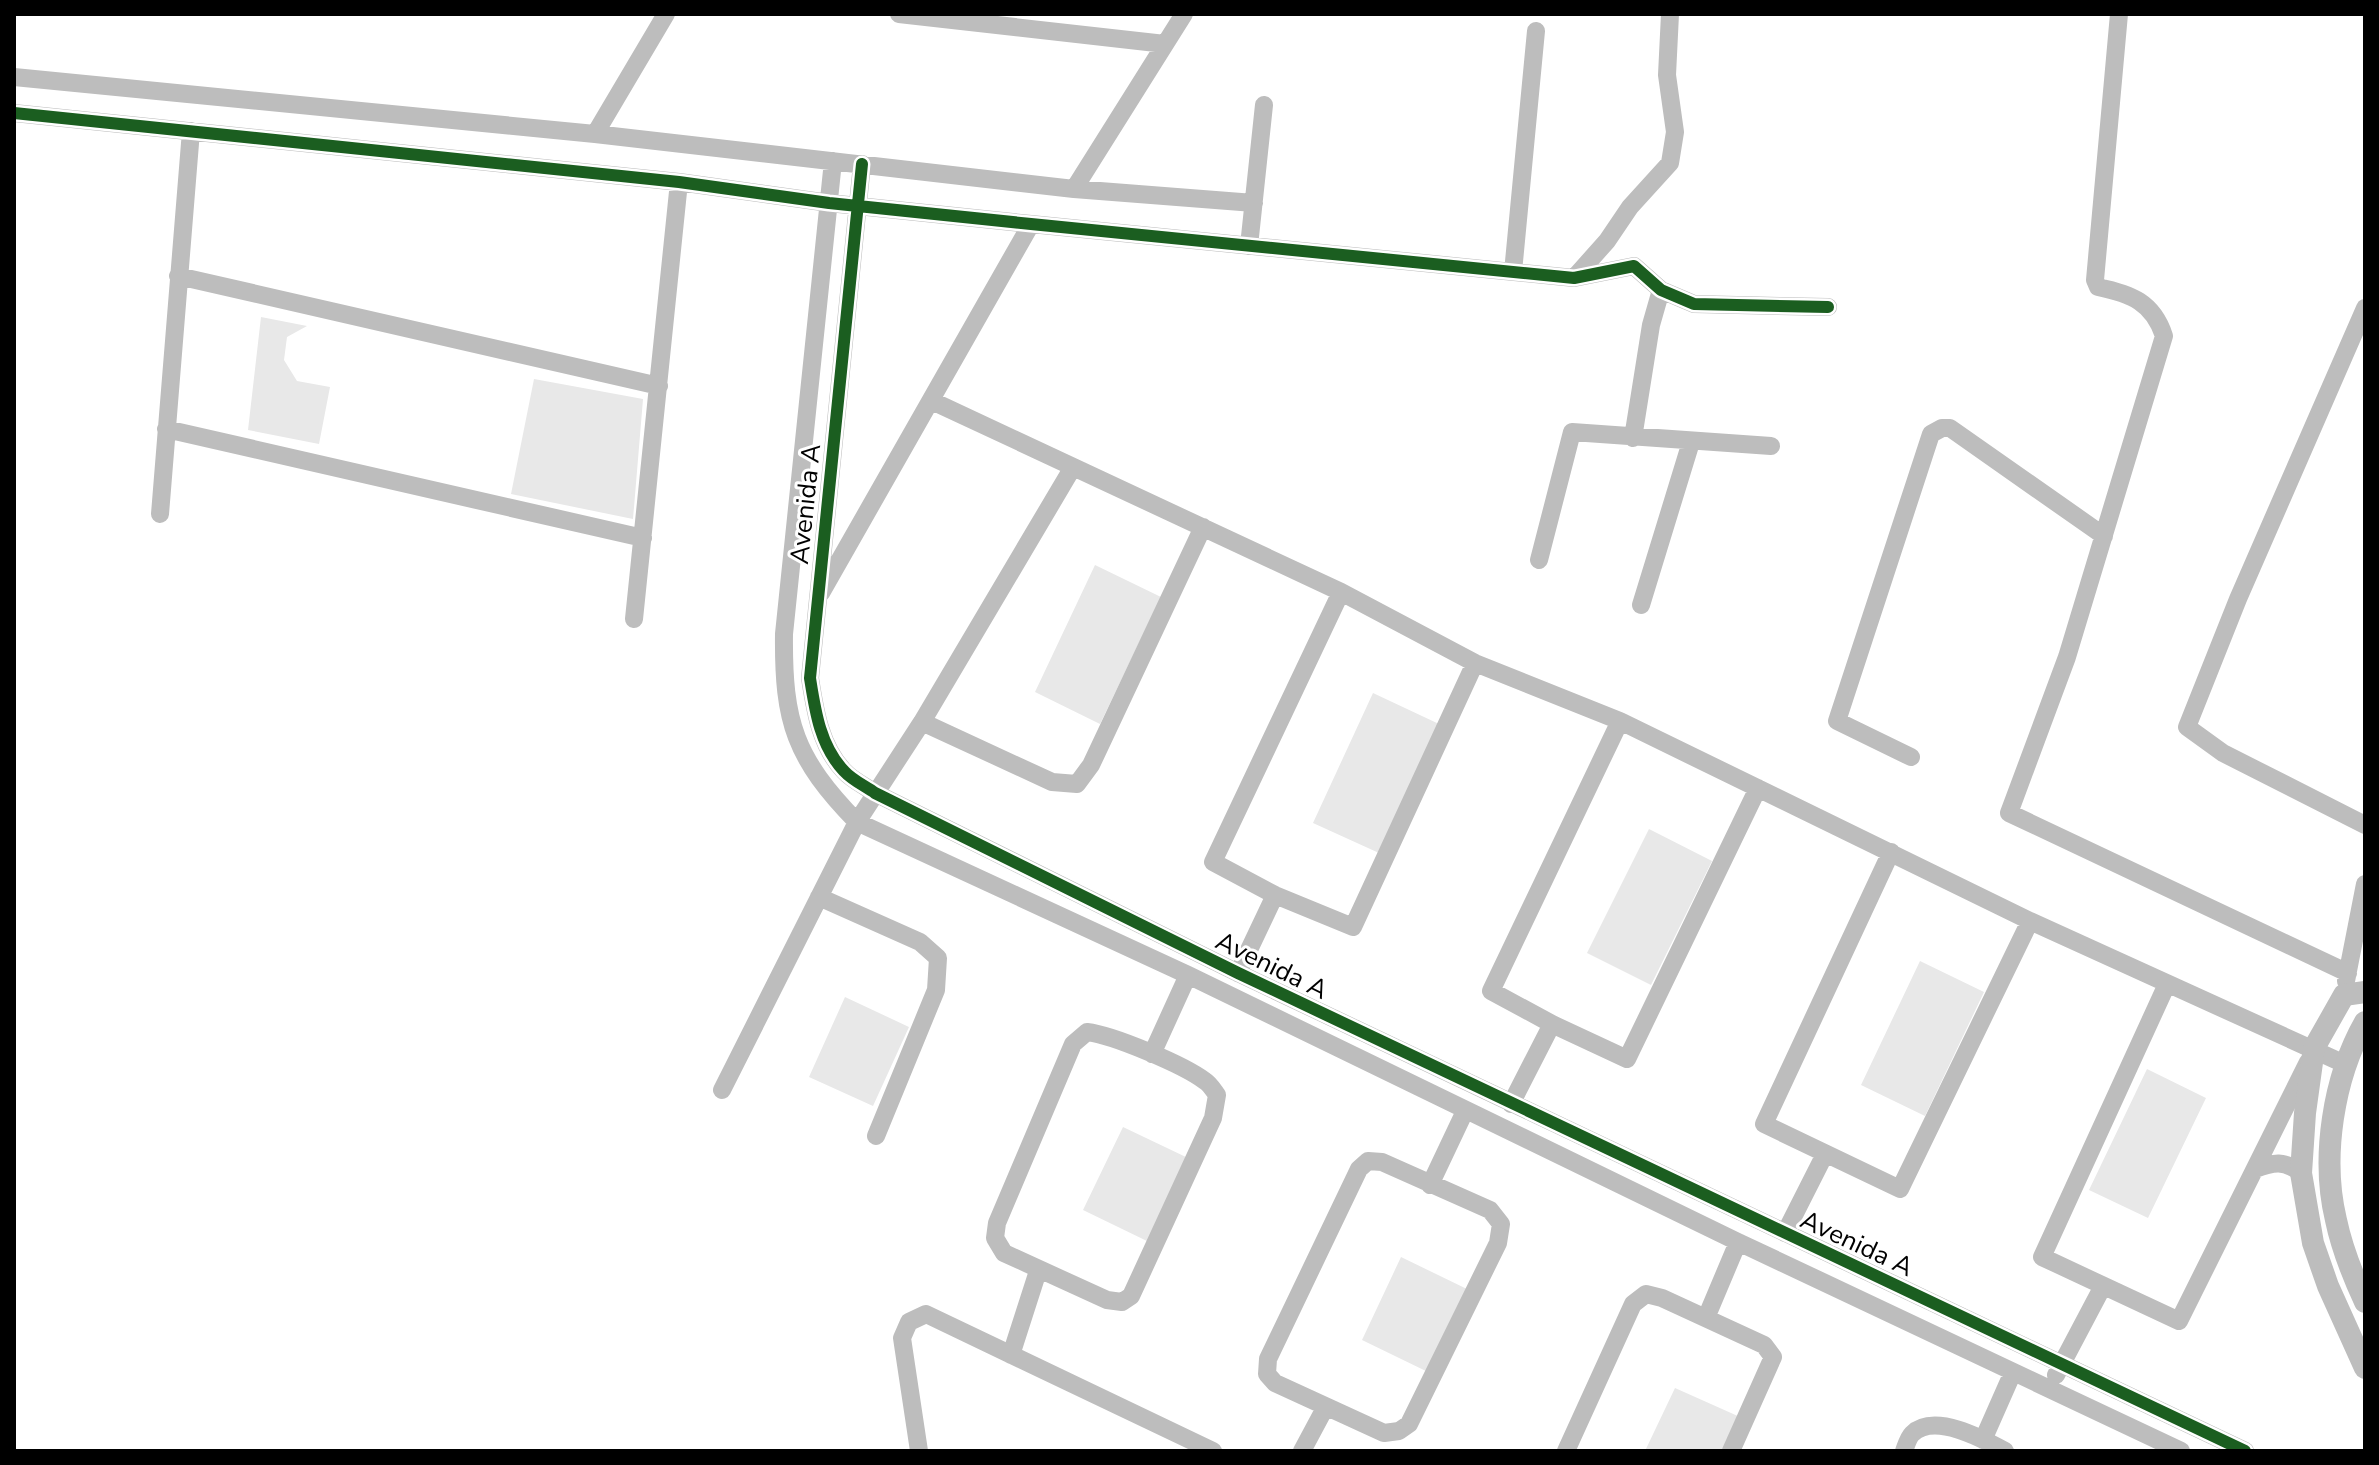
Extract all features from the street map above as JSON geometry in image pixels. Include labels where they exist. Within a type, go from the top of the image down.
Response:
[{"type":"street","points":[[595,134],[666,14]]},
{"type":"street","points":[[899,14],[1165,44]]},
{"type":"street","points":[[1074,189],[1184,14]]},
{"type":"street","points":[[1574,278],[1607,241],[1630,207],[1670,163],[1675,132],[1667,75],[1670,14]]},
{"type":"street","points":[[2119,14],[2095,280],[2098,287],[2127,293],[2144,305],[2158,319],[2164,336],[2067,657],[2009,813],[2348,973]]},
{"type":"street","points":[[1513,272],[1536,31]]},
{"type":"street","points":[[14,77],[595,134],[1074,189],[1254,203]]},
{"type":"street","points":[[1249,246],[1264,105]]},
{"type":"street","points":[[14,113],[679,182],[829,203],[1574,278],[1634,266],[1661,290],[1694,304],[1828,307]]},
{"type":"street","points":[[160,514],[191,131]]},
{"type":"street","name":"Avenida A","points":[[833,161],[784,634],[784,673],[789,715],[801,752],[826,789],[857,822],[1188,975],[1738,1242],[2181,1451]]},
{"type":"street","name":"Avenida A","points":[[862,164],[810,678],[824,740],[844,771],[875,793],[1238,973],[2245,1451]]},
{"type":"street","points":[[634,619],[679,182]]},
{"type":"street","points":[[818,599],[1031,224]]},
{"type":"street","points":[[178,276],[659,386]]},
{"type":"street","points":[[1633,438],[1651,325],[1661,290]]},
{"type":"street","points":[[2365,308],[2238,599],[2187,727],[2223,753],[2365,825]]},
{"type":"street","points":[[932,401],[1341,592],[1475,663],[1620,721],[2030,921],[2347,1065]]},
{"type":"street","points":[[1911,757],[1837,721],[1931,434],[1942,428],[1950,428],[2104,536]]},
{"type":"street","points":[[166,429],[643,538]]},
{"type":"street","points":[[1539,560],[1572,432],[1771,446]]},
{"type":"street","points":[[1641,605],[1691,442]]},
{"type":"street","points":[[722,1090],[857,822],[922,722],[1073,467]]},
{"type":"street","points":[[922,722],[1052,782],[1077,784],[1091,765],[1203,527]]},
{"type":"street","points":[[1341,592],[1213,862],[1275,895],[1353,927],[1475,663]]},
{"type":"street","points":[[1620,721],[1491,991],[1552,1024],[1627,1059],[1758,788]]},
{"type":"street","points":[[1891,852],[1764,1124],[1900,1189],[2030,921]]},
{"type":"street","points":[[2167,984],[2042,1257],[2179,1321],[2314,1048],[2354,994],[2348,973],[2365,884]]},
{"type":"street","points":[[1238,973],[1275,895]]},
{"type":"street","points":[[819,897],[920,942],[938,958],[936,990],[876,1136]]},
{"type":"street","points":[[1152,1054],[1188,975]]},
{"type":"street","points":[[2365,1022],[2347,1065],[2334,1112],[2330,1162],[2335,1218],[2351,1271],[2365,1302]]},
{"type":"street","points":[[1511,1104],[1552,1024]]},
{"type":"street","points":[[1087,1032],[1101,1034],[1152,1054],[1207,1081],[1217,1095],[1213,1118],[1131,1296],[1122,1302],[1107,1300],[1004,1253],[995,1238],[997,1223],[1073,1044],[1087,1032]]},
{"type":"street","points":[[2314,1048],[2301,1173],[2313,1243],[2328,1286],[2365,1368]]},
{"type":"street","points":[[1430,1185],[1473,1114],[1492,1094]]},
{"type":"street","points":[[1785,1233],[1825,1154]]},
{"type":"street","points":[[1368,1161],[1382,1162],[1430,1185],[1490,1210],[1501,1224],[1498,1243],[1409,1424],[1399,1431],[1384,1433],[1275,1383],[1267,1374],[1268,1359],[1359,1169],[1368,1161]]},
{"type":"street","points":[[2255,1169],[2273,1162],[2288,1163],[2301,1173]]},
{"type":"street","points":[[1706,1318],[1738,1242]]},
{"type":"street","points":[[1011,1355],[1038,1271]]},
{"type":"street","points":[[2050,1388],[2103,1286]]},
{"type":"street","points":[[1566,1451],[1633,1304],[1646,1294],[1662,1298],[1764,1345],[1773,1357],[1731,1451]]},
{"type":"street","points":[[919,1451],[902,1338],[909,1322],[926,1314],[1213,1451]]},
{"type":"street","points":[[1983,1440],[2013,1372]]},
{"type":"street","points":[[1302,1451],[1325,1408]]},
{"type":"street","points":[[1904,1451],[1911,1435],[1925,1426],[1938,1424],[2005,1451]]},
{"type":"shaded area","points":[[261,317],[307,326],[287,337],[284,360],[297,381],[330,387],[319,444],[248,430]]},
{"type":"shaded area","points":[[534,379],[643,399],[633,519],[511,494]]},
{"type":"shaded area","points":[[1095,565],[1161,597],[1100,724],[1035,692]]},
{"type":"shaded area","points":[[1373,693],[1439,724],[1379,853],[1313,823]]},
{"type":"shaded area","points":[[1649,829],[1712,861],[1651,985],[1587,953]]},
{"type":"shaded area","points":[[1920,961],[1984,992],[1925,1116],[1861,1085]]},
{"type":"shaded area","points":[[845,997],[909,1027],[873,1106],[809,1077]]},
{"type":"shaded area","points":[[2147,1069],[2206,1098],[2148,1218],[2089,1190]]},
{"type":"shaded area","points":[[1123,1127],[1188,1158],[1149,1242],[1083,1210]]},
{"type":"shaded area","points":[[1401,1257],[1469,1290],[1430,1373],[1362,1340]]},
{"type":"shaded area","points":[[1675,1388],[1740,1417],[1724,1451],[1645,1451]]},
{"type":"cycle path","points":[[14,113],[679,182],[829,203],[1574,278],[1634,266],[1661,290],[1694,304],[1828,307]]},
{"type":"cycle path","points":[[862,164],[810,678],[824,739],[847,774],[875,793],[1238,973],[2245,1451]]}]
